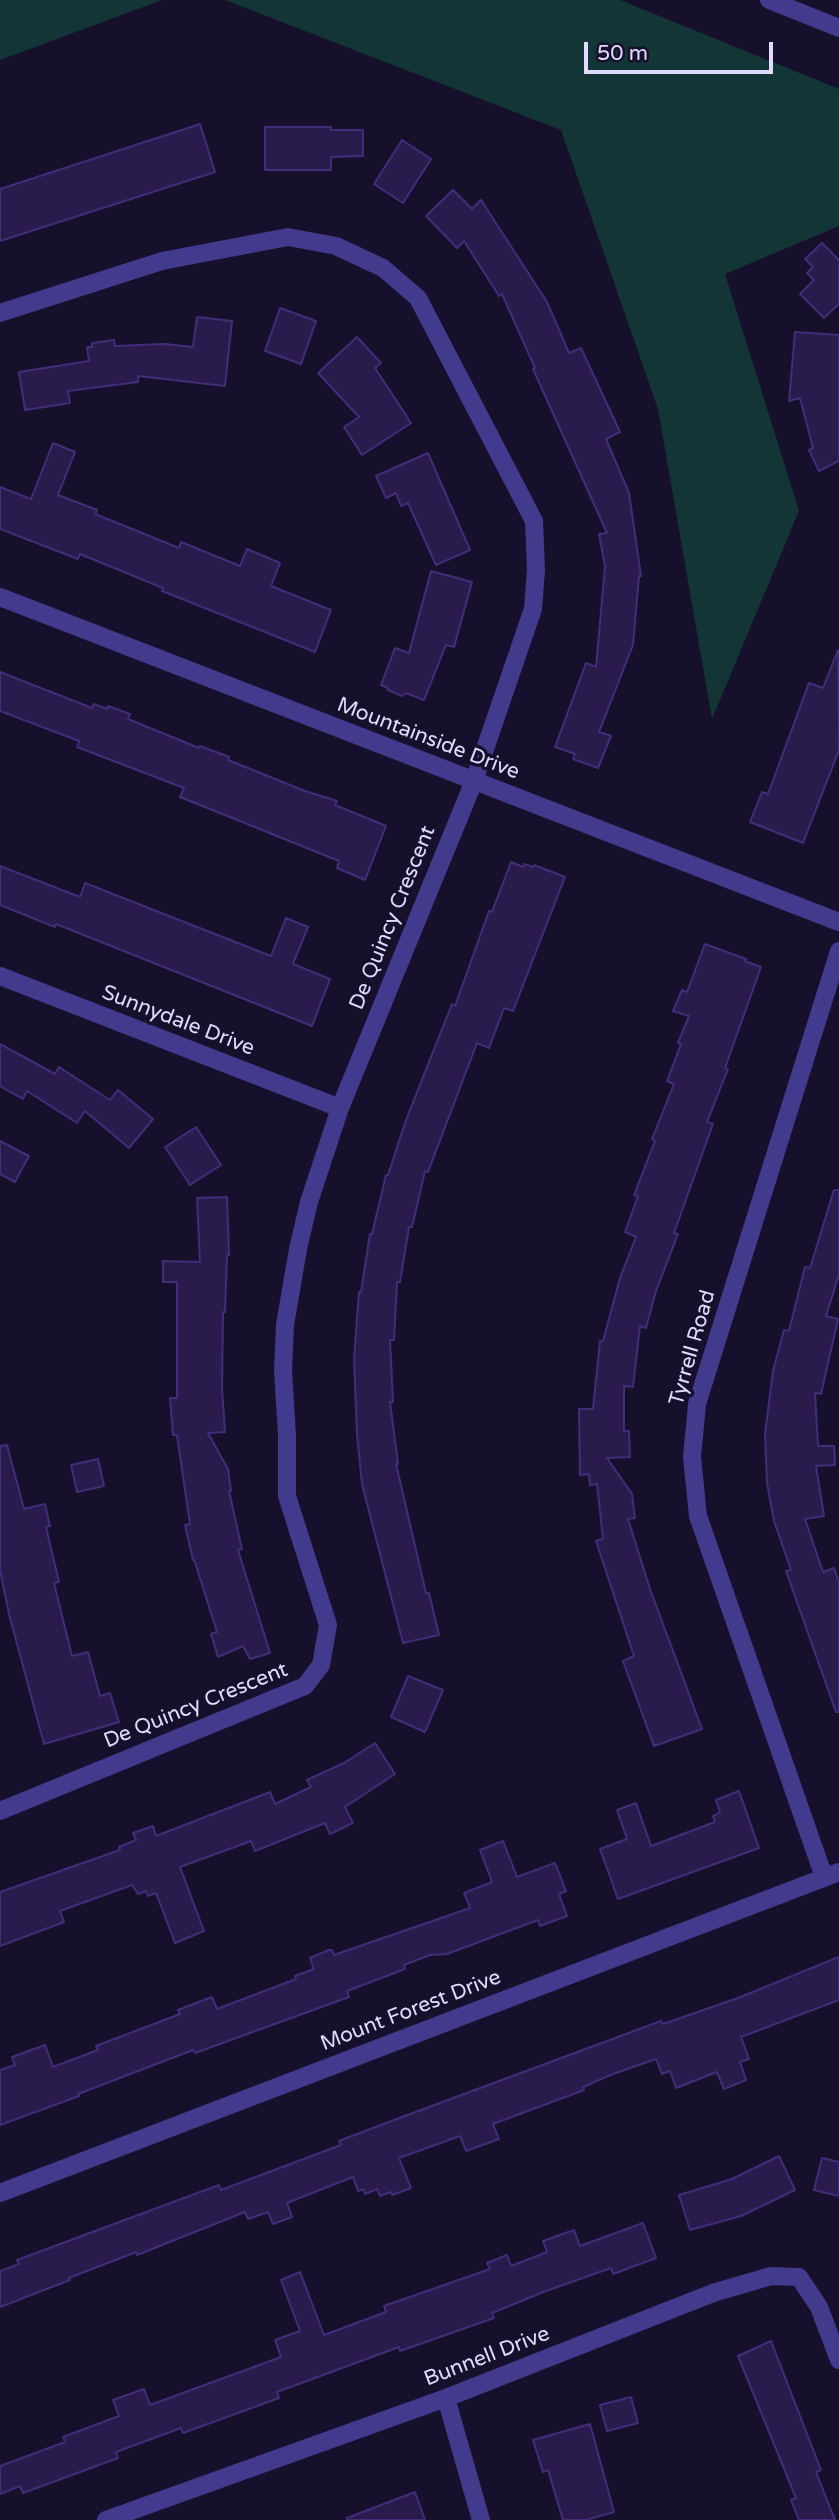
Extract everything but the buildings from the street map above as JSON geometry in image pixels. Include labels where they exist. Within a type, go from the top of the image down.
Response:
[{"type":"street","points":[[769,0],[839,28]]},
{"type":"street","name":"De Quincy Crescent","points":[[0,313],[162,261],[288,237],[335,246],[383,268],[418,298],[534,520],[536,570],[533,609],[474,781],[340,1108],[309,1202],[298,1249],[285,1325],[282,1371],[287,1434],[287,1496],[328,1625],[321,1665],[305,1686],[0,1811]]},
{"type":"street","name":"Mountainside Drive","points":[[0,597],[839,922]]},
{"type":"street","name":"Tyrrell Road","points":[[831,1875],[698,1516],[692,1457],[697,1404],[839,951]]},
{"type":"street","name":"Sunnydale Drive","points":[[0,976],[340,1108]]},
{"type":"street","name":"Mount Forest Drive","points":[[0,2193],[831,1875]]},
{"type":"street","name":"Bunnell Drive","points":[[106,2520],[446,2398],[713,2293],[771,2276],[799,2277],[819,2307],[839,2360]]},
{"type":"street","points":[[446,2398],[481,2520]]},
{"type":"green space","points":[[0,0],[162,0],[0,60]]},
{"type":"green space","points":[[225,0],[620,0],[839,89],[839,226],[725,274],[799,511],[712,719],[658,409],[561,130]]}]
